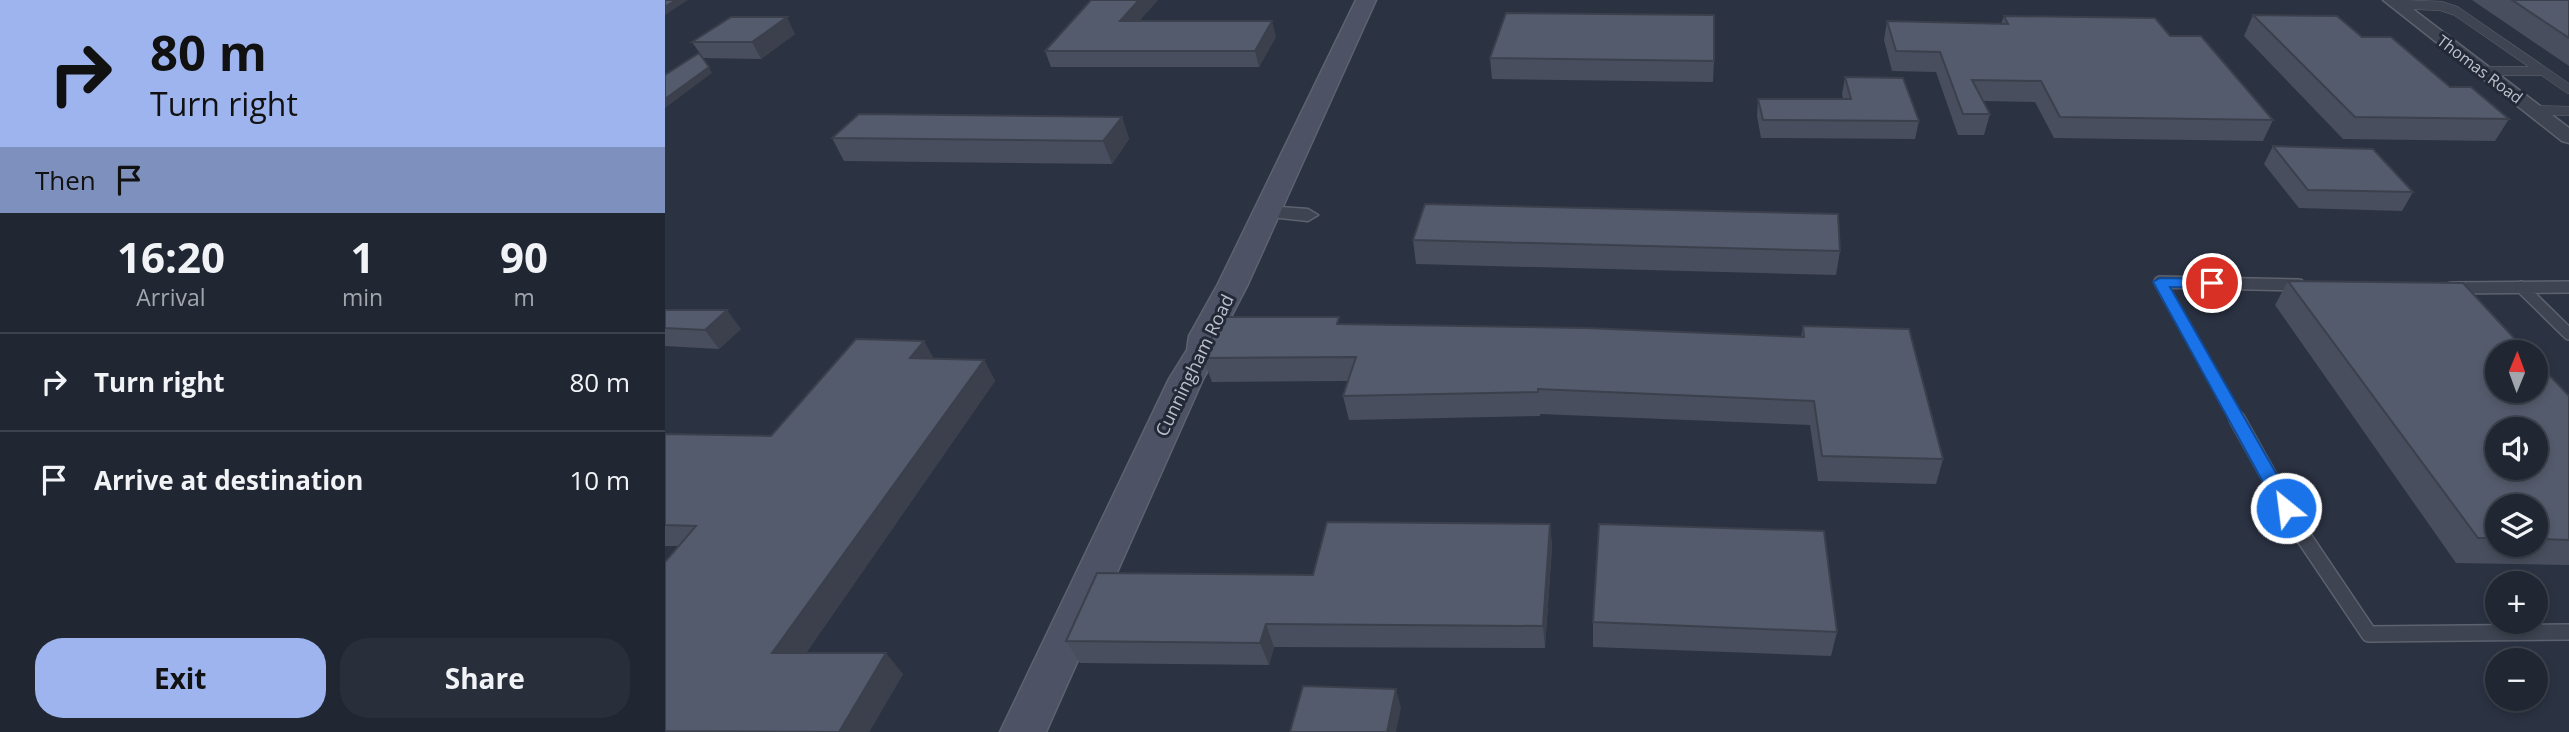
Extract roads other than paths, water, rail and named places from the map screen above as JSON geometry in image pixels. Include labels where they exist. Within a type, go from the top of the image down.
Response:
[{"type":"street","name":"Cunningham Road","points":[[1023,732],[1186,379],[1203,350],[1205,336],[1267,212],[1366,0]]},
{"type":"street","name":"Thomas Road","points":[[2394,2],[2569,137]]},
{"type":"street","points":[[1267,212],[1308,215]]},
{"type":"lane","points":[[2394,2],[2441,6],[2456,11],[2569,89]]},
{"type":"lane","points":[[2482,71],[2543,71]]},
{"type":"lane","points":[[2533,110],[2569,111]]},
{"type":"lane","points":[[2308,285],[2160,282],[2299,530],[2369,634],[2569,632]]},
{"type":"lane","points":[[2521,287],[2569,334]]},
{"type":"lane","points":[[2444,288],[2569,287]]}]
